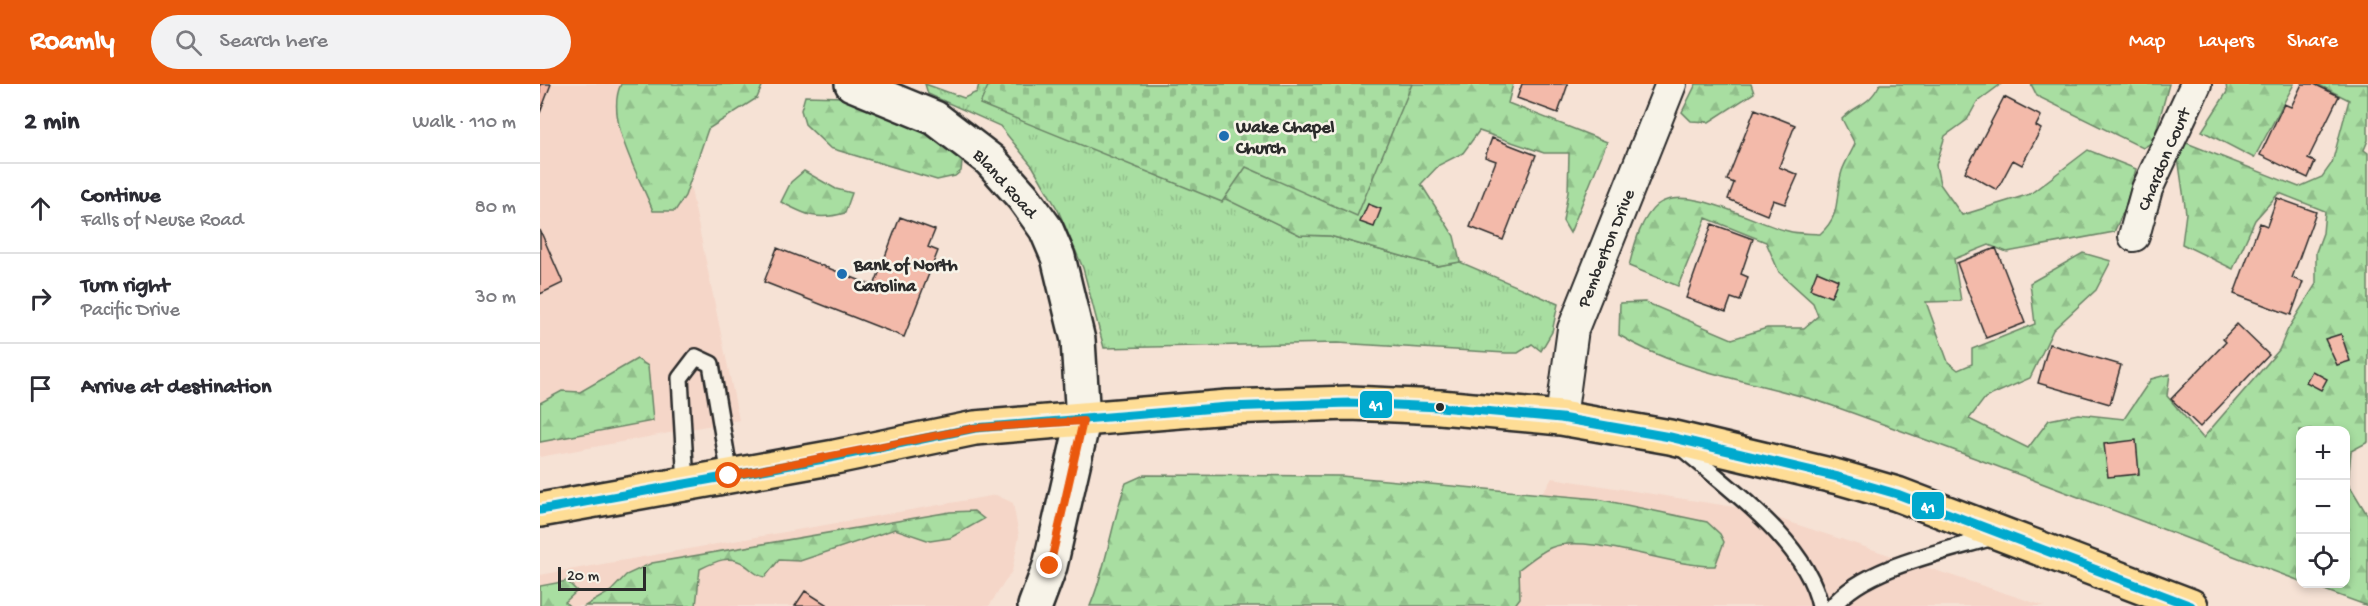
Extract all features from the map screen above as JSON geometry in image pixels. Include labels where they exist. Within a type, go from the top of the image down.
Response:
[{"type":"main road","points":[[540,510],[975,428],[1083,421],[1228,407],[1350,404],[1440,407],[1561,418],[1670,437],[1771,459],[1897,494],[2191,606]]},
{"type":"street","name":"Bland Road","points":[[852,84],[935,118],[961,135],[990,160],[1023,196],[1046,229],[1061,266],[1078,340],[1083,421],[1050,566],[1035,606]]},
{"type":"street","name":"Pemberton Drive","points":[[1561,418],[1572,329],[1671,84]]},
{"type":"street","name":"Chardon Court","points":[[2134,236],[2147,189],[2196,84]]},
{"type":"lane","points":[[686,484],[680,378],[696,357],[711,364],[729,476]]},
{"type":"lane","points":[[1670,437],[1793,549],[1811,579],[1820,606]]},
{"type":"lane","points":[[1833,606],[1860,582],[2001,534]]},
{"type":"shaded area","points":[[540,84],[669,84],[739,420],[540,457]]},
{"type":"shaded area","points":[[1552,478],[1753,510],[2044,606],[1469,606]]},
{"type":"shaded area","points":[[996,495],[1013,503],[1019,536],[1012,571],[989,606],[540,606],[540,575]]},
{"type":"green space","points":[[621,84],[763,84],[757,98],[708,129],[685,196],[675,211],[653,211],[620,131],[617,98]]},
{"type":"green space","points":[[925,84],[964,98],[977,92],[979,84],[1134,84],[1233,202],[1300,235],[1330,236],[1437,266],[1460,262],[1558,304],[1552,332],[1541,351],[1532,344],[1518,353],[1337,343],[1104,348],[1083,268],[1058,210],[1033,167],[1000,126],[928,94]]},
{"type":"green space","name":"Wake Chapel Church","points":[[989,84],[1412,84],[1357,216],[1246,167],[1222,202],[980,104]]},
{"type":"green space","points":[[1134,84],[1513,84],[1508,103],[1607,142],[1570,233],[1563,221],[1568,192],[1569,153],[1544,153],[1479,131],[1463,153],[1439,165],[1421,184],[1454,236],[1460,262],[1437,266],[1330,236],[1300,235],[1129,152]]},
{"type":"green space","points":[[1696,84],[1751,84],[1754,93],[1709,122],[1691,121],[1682,112]]},
{"type":"green space","points":[[1880,84],[2001,84],[1977,102],[1967,120],[1945,136],[1936,165],[1940,184],[1962,215],[2030,194],[2088,150],[2136,169],[2125,208],[2114,232],[2007,252],[1989,245],[1954,259],[1961,301],[1926,302],[1948,362],[1958,370],[1972,364],[1972,349],[2035,324],[2030,283],[2083,253],[2111,261],[2096,290],[2053,330],[2030,378],[1985,398],[1969,419],[2028,448],[2049,420],[2078,414],[2124,419],[2151,379],[2170,374],[2167,396],[2203,438],[2279,350],[2288,329],[2316,284],[2316,252],[2323,233],[2325,211],[2279,193],[2255,220],[2233,269],[2182,244],[2186,213],[2178,157],[2184,142],[2299,187],[2322,177],[2332,163],[2349,100],[2317,84],[2368,84],[2368,140],[2364,150],[2368,153],[2368,442],[2351,451],[2350,462],[2350,426],[2296,426],[2296,579],[1892,427],[1807,398],[1669,359],[1619,335],[1620,303],[1645,302],[1732,339],[1767,328],[1804,328],[1818,316],[1813,303],[1779,272],[1766,242],[1706,218],[1678,286],[1629,266],[1633,250],[1642,225],[1651,211],[1657,205],[1670,199],[1703,202],[1788,231],[1820,234],[1827,227],[1835,212],[1842,171],[1855,144],[1842,119],[1867,101]]},
{"type":"green space","points":[[2031,84],[2169,84],[2153,142],[2143,148],[2037,96]]},
{"type":"green space","points":[[2226,84],[2294,84],[2254,158],[2202,131],[2227,92]]},
{"type":"green space","points":[[805,96],[844,97],[942,140],[963,154],[961,171],[955,176],[937,180],[830,148],[805,124],[801,110]]},
{"type":"green space","points":[[804,171],[836,189],[852,193],[845,213],[827,216],[812,215],[781,202],[791,182]]},
{"type":"green space","points":[[637,359],[648,366],[653,421],[540,442],[540,403],[562,391],[580,392]]},
{"type":"green space","points":[[1144,475],[1341,476],[1598,499],[1707,522],[1720,534],[1724,542],[1715,566],[1696,565],[1585,544],[1566,544],[1550,548],[1519,569],[1520,598],[1514,606],[1090,606],[1101,576],[1126,483]]},
{"type":"green space","points":[[2350,486],[2368,516],[2368,606],[2319,588],[2350,588]]},
{"type":"green space","points":[[974,511],[984,519],[950,538],[930,541],[895,529],[800,561],[779,560],[765,577],[734,560],[717,561],[700,569],[696,606],[585,606],[611,591],[626,575],[652,563],[950,512]]},
{"type":"green space","points":[[567,581],[577,591],[565,602],[569,606],[540,606],[540,586]]},
{"type":"building","points":[[540,84],[551,84],[540,113]]},
{"type":"building","points":[[1522,84],[1568,84],[1558,113],[1517,98]]},
{"type":"building","points":[[2302,84],[2314,84],[2339,96],[2308,159],[2315,162],[2308,178],[2260,155],[2284,104],[2291,107]]},
{"type":"building","points":[[2004,97],[2041,116],[2036,126],[2041,129],[2022,165],[2013,160],[1997,190],[1965,172]]},
{"type":"building","points":[[1755,109],[1795,125],[1779,167],[1798,175],[1785,204],[1773,200],[1767,215],[1728,199],[1734,183],[1727,180]]},
{"type":"building","points":[[1492,138],[1536,155],[1503,240],[1470,227],[1496,161],[1485,157]]},
{"type":"building","points":[[2277,198],[2316,212],[2292,278],[2303,282],[2291,315],[2234,294],[2260,223],[2267,226]]},
{"type":"building","points":[[1368,204],[1381,209],[1374,227],[1360,222]]},
{"type":"building","points":[[900,217],[935,230],[928,247],[938,251],[904,337],[764,282],[777,248],[874,286]]},
{"type":"building","points":[[1712,224],[1753,239],[1741,274],[1748,277],[1740,301],[1731,298],[1726,312],[1686,298]]},
{"type":"building","points":[[540,230],[563,283],[540,294]]},
{"type":"building","points":[[1996,248],[2025,323],[1986,338],[1957,263]]},
{"type":"building","points":[[1817,271],[1838,280],[1831,297],[1810,289]]},
{"type":"building","points":[[2237,324],[2269,355],[2200,427],[2171,399],[2226,342],[2223,339]]},
{"type":"building","points":[[2341,334],[2350,361],[2337,365],[2325,339]]},
{"type":"building","points":[[2049,344],[2121,365],[2110,404],[2038,383]]},
{"type":"building","points":[[2312,371],[2327,379],[2321,390],[2306,382]]},
{"type":"building","points":[[2136,440],[2139,474],[2108,477],[2104,444]]},
{"type":"building","points":[[805,591],[829,606],[795,606]]},
{"type":"transit line","name":"41","points":[[540,510],[835,457],[975,428],[1228,407],[1350,403],[1440,407],[1561,418],[1670,437],[1838,477],[1897,494],[2191,606]]},
{"type":"place","name":"Wake Chapel Church","points":[[1224,136]]},
{"type":"place","name":"Bank of North Carolina","points":[[842,274]]},
{"type":"route","points":[[729,476],[975,428],[1083,421],[1050,566]]}]
